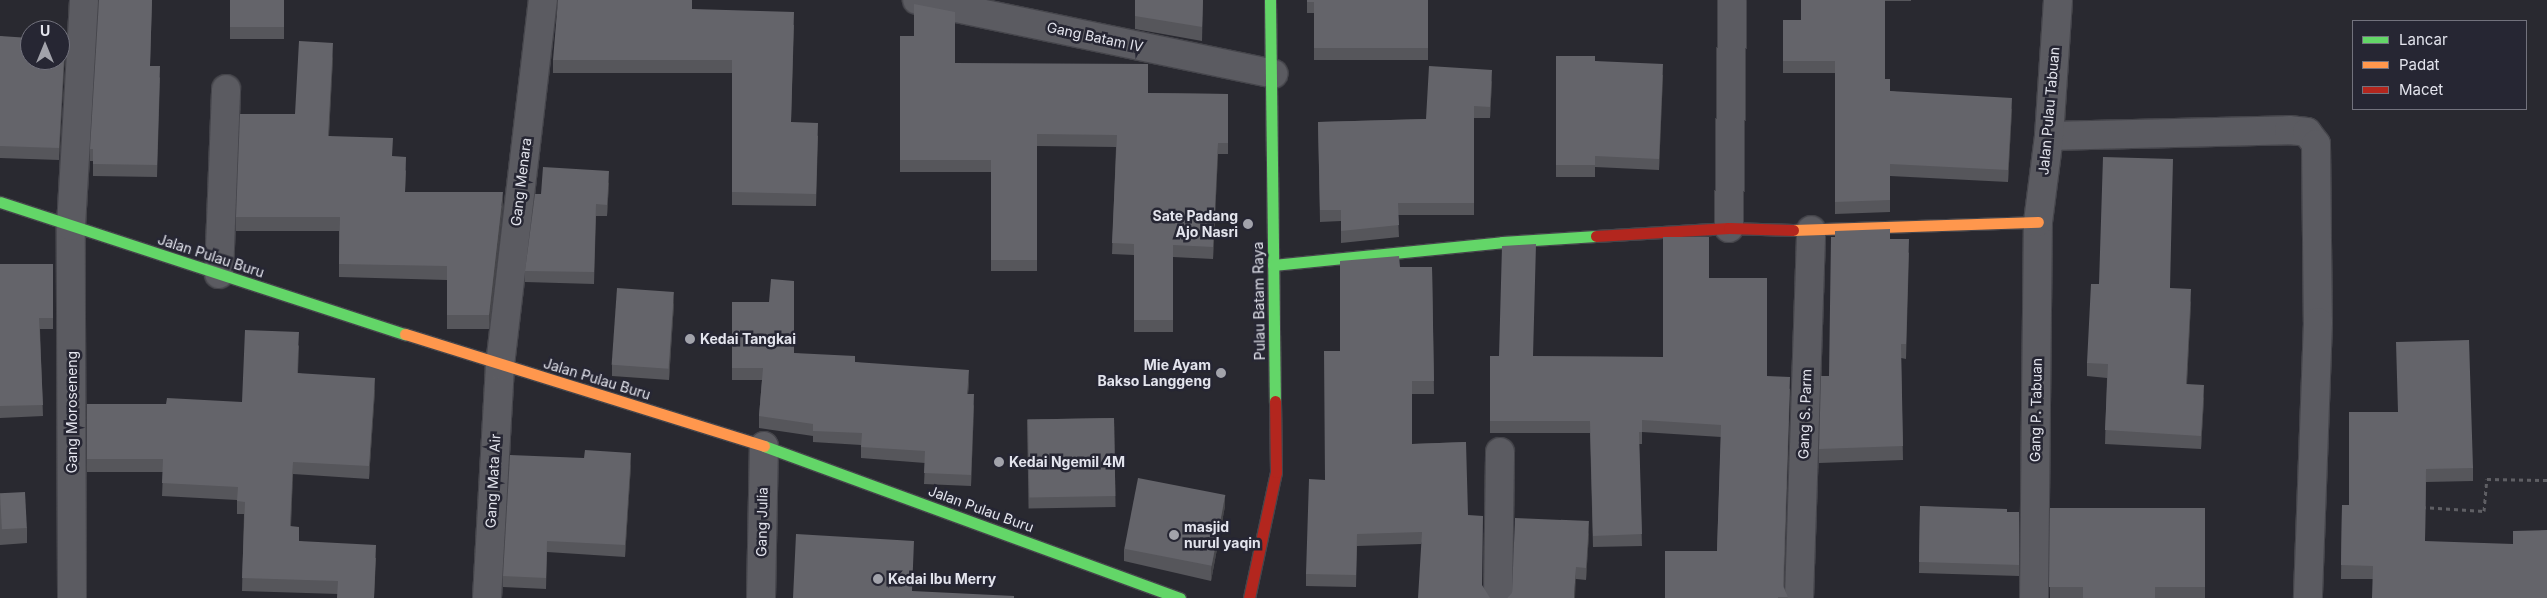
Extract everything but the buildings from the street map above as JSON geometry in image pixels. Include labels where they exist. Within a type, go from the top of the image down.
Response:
[{"type":"street","name":"Gang Moroseneng","points":[[72,598],[71,226],[84,0]]},
{"type":"street","name":"Gang Menara","points":[[500,364],[543,0]]},
{"type":"street","name":"Gang Batam IV","points":[[917,0],[1273,74]]},
{"type":"street","name":"Pulau Batam Raya","points":[[1249,598],[1276,472],[1273,74],[1270,0]]},
{"type":"street","points":[[1729,228],[1732,0]]},
{"type":"street","name":"Jalan Pulau Tabuan","points":[[2038,222],[2049,136],[2058,0]]},
{"type":"street","points":[[219,274],[226,89]]},
{"type":"street","points":[[2049,136],[2289,130],[2307,132],[2316,144],[2318,322],[2308,598]]},
{"type":"street","name":"Jalan Pulau Buru","points":[[0,202],[500,364],[764,446],[1180,598]]},
{"type":"street","points":[[1273,266],[1502,242],[1729,228],[1811,230],[2038,222]]},
{"type":"street","name":"Gang P. Tabuan","points":[[2034,598],[2038,222]]},
{"type":"street","name":"Gang S. Parm","points":[[1798,598],[1811,230]]},
{"type":"street","name":"Gang Mata Air","points":[[487,598],[500,364]]},
{"type":"street","name":"Gang Julia","points":[[761,598],[764,446]]},
{"type":"street","points":[[1498,598],[1500,452]]},
{"type":"path","points":[[2417,507],[2484,511],[2487,479],[2547,480]]},
{"type":"traffic: fast","points":[[1270,0],[1275,401]]},
{"type":"traffic: fast","points":[[0,202],[405,334]]},
{"type":"traffic: fast","points":[[1273,265],[1502,242],[1596,236]]},
{"type":"traffic: fast","points":[[764,446],[1180,598]]},
{"type":"traffic: slow","points":[[1793,230],[2038,222]]},
{"type":"traffic: slow","points":[[405,334],[764,446]]},
{"type":"traffic: jam","points":[[1596,236],[1729,228],[1793,230]]},
{"type":"traffic: jam","points":[[1249,598],[1276,472],[1275,401]]},
{"type":"place","name":"Sate Padang Ajo Nasri","points":[[1248,224]]},
{"type":"place","name":"Kedai Tangkai","points":[[690,339]]},
{"type":"place","name":"Mie Ayam Bakso Langgeng","points":[[1221,373]]},
{"type":"place","name":"Kedai Ngemil 4M","points":[[999,462]]},
{"type":"place","name":"masjid nurul yaqin","points":[[1174,535]]},
{"type":"place","name":"Kedai Ibu Merry","points":[[878,579]]}]
